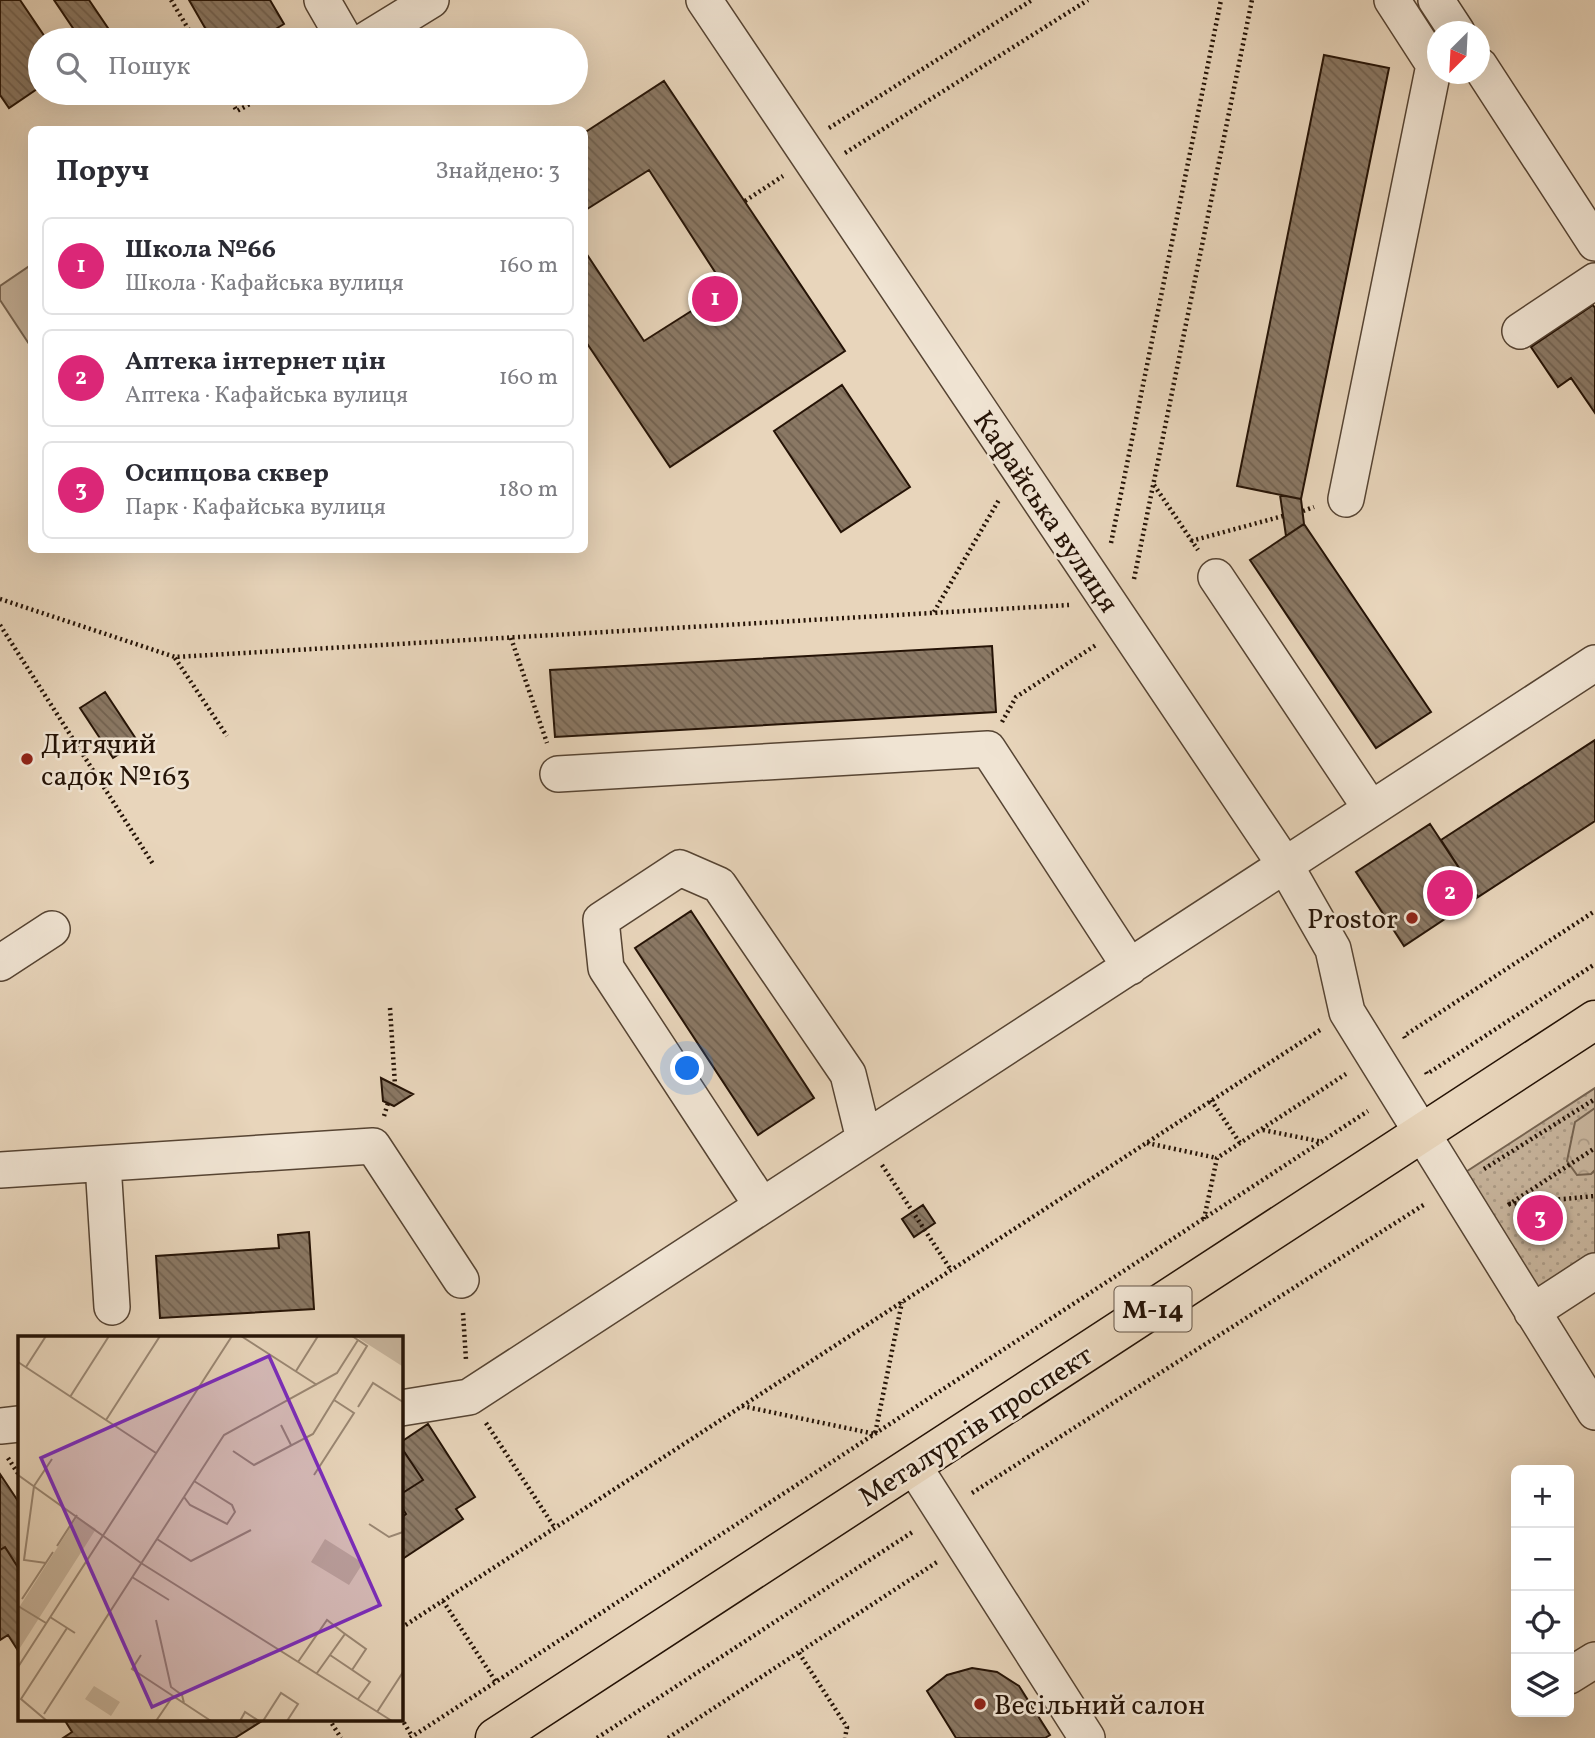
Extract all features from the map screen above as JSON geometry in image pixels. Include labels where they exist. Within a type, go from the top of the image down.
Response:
[{"type":"highway","name":"Металургів проспект","points":[[495,1738],[1595,1020]]},
{"type":"street","points":[[323,0],[338,28]]},
{"type":"street","points":[[386,28],[432,0]]},
{"type":"street","points":[[1346,499],[1434,65],[1392,0]]},
{"type":"street","name":"Кафайська вулиця","points":[[706,3],[1285,865],[1333,949],[1347,1012],[1421,1133]]},
{"type":"street","points":[[1490,83],[1595,243]]},
{"type":"street","points":[[1520,331],[1595,281]]},
{"type":"street","points":[[1216,577],[1371,808]]},
{"type":"street","points":[[402,1408],[469,1397],[1595,663]]},
{"type":"street","points":[[558,774],[988,749],[1130,967]]},
{"type":"street","points":[[762,1206],[606,968],[601,920],[680,869],[719,885],[848,1074],[864,1139]]},
{"type":"street","points":[[0,963],[52,929]]},
{"type":"street","points":[[1421,1133],[1595,1412]]},
{"type":"street","points":[[0,1170],[373,1146],[461,1280]]},
{"type":"street","points":[[103,1164],[112,1307]]},
{"type":"street","points":[[1532,1312],[1595,1271]]},
{"type":"street","points":[[0,1426],[18,1424]]},
{"type":"street","points":[[913,1465],[931,1520],[1087,1738]]},
{"type":"street","points":[[1574,1673],[1595,1660]]},
{"type":"path","points":[[172,0],[188,28]]},
{"type":"path","points":[[745,201],[1032,0]]},
{"type":"path","points":[[810,158],[1088,0]]},
{"type":"path","points":[[1111,607],[1221,0]]},
{"type":"path","points":[[1005,718],[1016,697],[1111,607],[1153,484],[1252,0]]},
{"type":"path","points":[[233,105],[237,111],[248,105]]},
{"type":"path","points":[[934,613],[1018,467]]},
{"type":"path","points":[[1153,484],[1216,577]]},
{"type":"path","points":[[1191,541],[1283,516]]},
{"type":"path","points":[[0,599],[175,657],[934,613],[1111,607]]},
{"type":"path","points":[[0,625],[153,863]]},
{"type":"path","points":[[511,638],[539,719]]},
{"type":"path","points":[[175,657],[227,736]]},
{"type":"path","points":[[1404,1036],[1595,911]]},
{"type":"path","points":[[1427,1074],[1595,964]]},
{"type":"path","points":[[390,1008],[395,1085]]},
{"type":"path","points":[[402,1627],[1317,1032]]},
{"type":"path","points":[[1204,1220],[1217,1158],[1346,1074]]},
{"type":"path","points":[[1484,1169],[1595,1099]]},
{"type":"path","points":[[1211,1100],[1240,1143]]},
{"type":"path","points":[[402,1720],[411,1737],[1369,1112]]},
{"type":"path","points":[[1262,1129],[1323,1142]]},
{"type":"path","points":[[864,1139],[951,1270]]},
{"type":"path","points":[[1147,1143],[1217,1158]]},
{"type":"path","points":[[1595,1148],[1508,1205],[1595,1196]]},
{"type":"path","points":[[597,1738],[931,1520],[1425,1204]]},
{"type":"path","points":[[461,1280],[469,1397],[555,1528]]},
{"type":"path","points":[[875,1434],[902,1302]]},
{"type":"path","points":[[741,1406],[875,1434]]},
{"type":"path","points":[[668,1738],[940,1561]]},
{"type":"path","points":[[443,1601],[496,1682]]},
{"type":"path","points":[[799,1653],[847,1727],[845,1738]]},
{"type":"path","points":[[330,1720],[341,1738]]},
{"type":"green space","points":[[28,267],[28,342],[0,300],[0,286]]},
{"type":"green space","points":[[1595,1088],[1595,1259],[1535,1298],[1458,1177]]},
{"type":"green space","points":[[1595,1108],[1595,1170],[1591,1174],[1577,1175],[1567,1161],[1575,1122]]},
{"type":"building","points":[[0,0],[20,0],[39,28],[28,28],[28,95],[9,108],[0,95]]},
{"type":"building","points":[[54,0],[89,0],[108,28],[73,28]]},
{"type":"building","points":[[189,0],[270,0],[284,24],[277,28],[205,28]]},
{"type":"building","points":[[1324,55],[1389,68],[1301,499],[1237,486]]},
{"type":"building","points":[[664,81],[845,351],[670,467],[588,345],[588,256],[644,341],[726,289],[649,170],[588,208],[588,130]]},
{"type":"building","points":[[1593,305],[1595,413],[1571,378],[1558,387],[1531,347]]},
{"type":"building","points":[[842,385],[910,487],[841,532],[774,431]]},
{"type":"building","points":[[1280,495],[1301,499],[1304,524],[1286,536]]},
{"type":"building","points":[[1304,524],[1431,712],[1376,748],[1250,560]]},
{"type":"building","points":[[992,646],[996,712],[555,737],[550,670]]},
{"type":"building","points":[[105,692],[138,742],[113,758],[80,708]]},
{"type":"building","points":[[1595,740],[1595,821],[1478,897],[1441,840]]},
{"type":"building","points":[[1430,824],[1478,897],[1404,946],[1356,872]]},
{"type":"building","points":[[691,911],[814,1098],[758,1135],[635,948]]},
{"type":"building","points":[[381,1078],[413,1094],[394,1106],[383,1101]]},
{"type":"building","points":[[923,1205],[935,1223],[914,1237],[902,1219]]},
{"type":"building","points":[[309,1232],[314,1309],[160,1318],[156,1256],[279,1248],[278,1235]]},
{"type":"building","points":[[428,1424],[475,1497],[456,1509],[463,1519],[402,1559],[402,1517],[406,1514],[402,1508],[402,1493],[423,1480],[402,1448],[402,1441]]},
{"type":"building","points":[[402,1448],[423,1480],[402,1493]]},
{"type":"building","points":[[0,1474],[18,1501],[18,1567],[5,1547],[0,1550]]},
{"type":"building","points":[[5,1547],[18,1567],[18,1650],[8,1635],[0,1640],[0,1550]]},
{"type":"building","points":[[972,1668],[997,1672],[1019,1686],[1050,1735],[1045,1738],[956,1738],[927,1691],[947,1675]]},
{"type":"building","points":[[65,1720],[263,1720],[235,1738],[63,1738],[72,1732]]},
{"type":"place","name":"Школа №66","points":[[715,299]]},
{"type":"place","name":"Дитячий садок №163","points":[[27,759]]},
{"type":"place","name":"Аптека інтернет цін","points":[[1450,893]]},
{"type":"place","name":"Prostor","points":[[1412,918]]},
{"type":"place","name":"Осипцова сквер","points":[[1540,1218]]},
{"type":"place","name":"Весільний салон","points":[[980,1704]]}]
